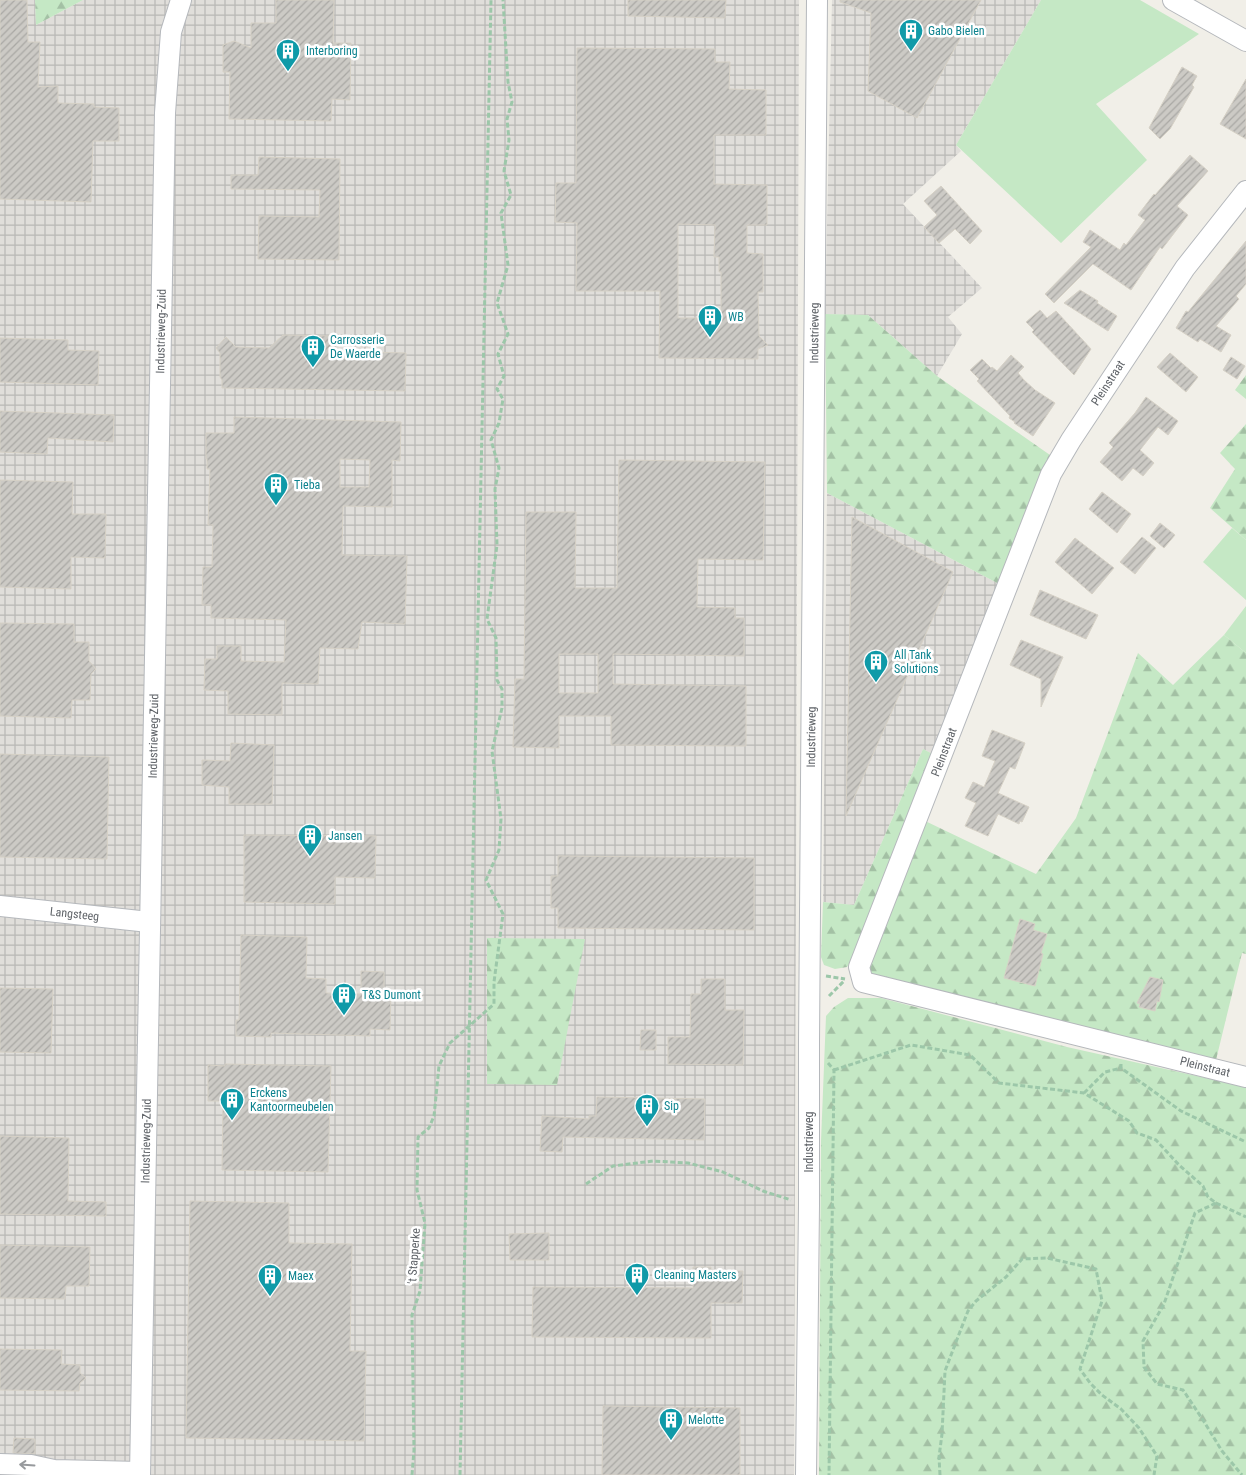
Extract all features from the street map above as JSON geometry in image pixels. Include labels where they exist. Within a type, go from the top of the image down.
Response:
[{"type":"street","name":"Industrieweg-Zuid","points":[[140,1474],[165,112],[171,32],[181,0]]},
{"type":"street","name":"Industrieweg","points":[[806,1475],[817,0]]},
{"type":"street","points":[[1173,0],[1246,41]]},
{"type":"street","name":"Pleinstraat","points":[[1246,191],[1185,268],[1071,440],[1051,474],[859,967],[862,982],[1246,1077]]},
{"type":"street","name":"Langsteeg","points":[[0,906],[149,922]]},
{"type":"street","points":[[0,1464],[31,1465],[54,1472],[140,1474]]},
{"type":"path","points":[[460,1475],[491,0]]},
{"type":"path","name":"'t Stapperke","points":[[412,1475],[414,1450],[412,1315],[420,1291],[425,1223],[417,1190],[418,1137],[429,1128],[434,1116],[439,1066],[450,1042],[494,1004],[494,982],[503,914],[486,880],[499,850],[501,819],[492,751],[502,708],[502,690],[497,680],[496,638],[488,619],[496,545],[495,489],[499,468],[491,440],[499,423],[503,399],[497,389],[504,376],[498,354],[508,334],[498,302],[508,266],[501,213],[511,195],[504,171],[509,140],[507,119],[512,102],[508,82],[503,0]]},
{"type":"path","points":[[809,973],[846,979],[809,1014]]},
{"type":"path","points":[[829,1475],[834,1070],[910,1045],[970,1055],[999,1083],[1084,1093],[1129,1121],[1136,1132],[1156,1140],[1179,1165],[1203,1186],[1208,1197],[1216,1203],[1246,1217]]},
{"type":"path","points":[[1121,1068],[1123,1047]]},
{"type":"path","points":[[1084,1093],[1105,1072],[1121,1068],[1182,1111],[1246,1142]]},
{"type":"path","points":[[586,1184],[613,1166],[653,1161],[688,1163],[723,1172],[763,1191],[809,1205]]},
{"type":"path","points":[[1216,1203],[1195,1213],[1164,1304],[1143,1341],[1144,1367],[1157,1384],[1183,1390],[1222,1451],[1242,1475]]},
{"type":"path","points":[[940,1475],[939,1457],[945,1371],[968,1311],[976,1301],[1006,1277],[1022,1259],[1047,1258],[1096,1269],[1102,1301],[1080,1369],[1090,1383],[1121,1409],[1139,1428],[1157,1456],[1154,1475]]},
{"type":"shaded area","points":[[0,0],[35,0],[36,25],[83,0],[799,0],[794,1475],[0,1475]]},
{"type":"shaded area","points":[[832,0],[1041,0],[956,145],[961,151],[903,204],[982,288],[948,317],[962,334],[937,376],[868,315],[825,314]]},
{"type":"shaded area","points":[[827,493],[999,584],[933,754],[923,749],[854,905],[823,902]]},
{"type":"green space","points":[[35,0],[83,0],[36,25]]},
{"type":"green space","points":[[1041,0],[1140,0],[1199,34],[1096,104],[1147,160],[1061,243],[956,145]]},
{"type":"green space","points":[[825,314],[868,315],[937,376],[1050,455],[999,584],[827,493]]},
{"type":"green space","points":[[1246,375],[1246,399],[1235,390]]},
{"type":"green space","points":[[1246,424],[1246,540],[1210,508],[1235,469],[1220,453]]},
{"type":"green space","points":[[1232,528],[1246,540],[1246,600],[1203,562]]},
{"type":"green space","points":[[1246,606],[1246,653],[1224,635]]},
{"type":"green space","points":[[1224,635],[1246,653],[1246,954],[1242,953],[1216,1060],[873,975],[868,968],[921,819],[1036,874],[1076,818],[1138,653],[1173,685]]},
{"type":"green space","points":[[923,749],[933,754],[853,958],[847,967],[835,969],[824,965],[821,957],[823,902],[854,905]]},
{"type":"green space","points":[[487,938],[585,939],[557,1085],[487,1084]]},
{"type":"green space","points":[[848,998],[881,998],[1067,1047],[1246,1087],[1246,1475],[819,1475],[821,1141],[826,1016],[834,1007]]},
{"type":"building","points":[[0,0],[27,0],[28,42],[40,42],[38,87],[58,86],[58,103],[94,104],[94,107],[119,108],[119,141],[93,141],[91,202],[0,199]]},
{"type":"building","name":"Interboring","points":[[276,0],[334,0],[333,43],[351,43],[350,100],[332,99],[331,121],[229,119],[230,72],[223,72],[223,45],[234,41],[251,48],[251,23],[276,23]]},
{"type":"building","points":[[628,0],[726,0],[725,18],[628,16]]},
{"type":"building","name":"Gabo Bielen","points":[[840,0],[981,0],[917,118],[868,91],[871,13],[840,2]]},
{"type":"building","points":[[577,48],[715,49],[715,62],[730,62],[729,89],[766,90],[766,135],[714,135],[714,184],[767,185],[767,225],[747,225],[747,253],[763,254],[763,292],[758,292],[759,336],[768,345],[758,349],[758,359],[659,358],[660,291],[576,291],[577,223],[555,222],[556,183],[576,183]],"holes":[[[678,224],[715,225],[714,257],[719,257],[719,272],[721,272],[721,318],[678,318]]]},
{"type":"building","points":[[1182,67],[1197,76],[1192,85],[1194,87],[1170,129],[1160,139],[1149,128]]},
{"type":"building","points":[[1246,79],[1246,139],[1220,124]]},
{"type":"building","points":[[1190,155],[1208,171],[1177,206],[1188,215],[1162,249],[1160,247],[1131,290],[1093,264],[1054,303],[1045,294],[1091,247],[1083,242],[1090,230],[1120,250],[1145,220],[1138,215],[1154,194]]},
{"type":"building","points":[[259,157],[340,159],[339,260],[258,259],[259,216],[319,217],[320,190],[231,189],[231,175],[258,175]]},
{"type":"building","points":[[941,186],[982,231],[970,244],[955,229],[939,243],[924,227],[937,215],[924,201]]},
{"type":"building","points":[[1246,241],[1246,284],[1236,296],[1239,299],[1216,326],[1231,335],[1221,352],[1200,339],[1198,342],[1176,328],[1186,311],[1188,312]]},
{"type":"building","points":[[1080,290],[1117,316],[1108,331],[1064,303]]},
{"type":"building","points":[[1040,310],[1047,318],[1056,311],[1091,349],[1074,375],[1032,332],[1034,330],[1026,322]]},
{"type":"building","name":"Carrosserie De Waerde","points":[[283,335],[334,336],[334,351],[406,353],[405,391],[222,388],[220,353],[216,348],[226,337],[236,347],[269,348]]},
{"type":"building","points":[[0,338],[68,340],[68,350],[99,351],[98,385],[0,382]]},
{"type":"building","points":[[1170,353],[1198,377],[1186,392],[1157,367]]},
{"type":"building","points":[[1011,355],[1024,367],[1018,373],[1024,380],[1055,403],[1033,436],[1009,418],[1010,416],[977,381],[979,379],[970,370],[982,359],[997,371]]},
{"type":"building","points":[[1231,357],[1245,366],[1237,379],[1223,370]]},
{"type":"building","points":[[1146,397],[1178,421],[1168,435],[1158,427],[1140,450],[1154,463],[1143,476],[1133,468],[1122,481],[1100,462],[1113,447],[1109,443]]},
{"type":"building","points":[[0,411],[114,415],[113,442],[48,438],[47,454],[0,452]]},
{"type":"building","points":[[234,417],[401,422],[400,461],[392,460],[392,507],[343,506],[342,555],[407,556],[405,624],[362,622],[358,649],[320,648],[318,684],[282,683],[282,715],[228,714],[228,691],[204,690],[205,659],[217,659],[217,646],[241,646],[241,661],[284,662],[286,620],[211,618],[211,605],[202,605],[203,567],[212,567],[213,525],[208,525],[210,469],[207,469],[206,433],[234,433]],"holes":[[[340,459],[370,460],[369,487],[340,487]]]},
{"type":"building","points":[[619,460],[765,462],[763,560],[698,559],[697,607],[735,608],[735,618],[744,618],[744,656],[613,654],[613,684],[746,686],[746,746],[611,745],[611,716],[559,716],[559,748],[513,747],[515,679],[524,679],[526,512],[576,512],[575,588],[617,588]],"holes":[[[559,654],[598,654],[598,693],[559,693]]]},
{"type":"building","points":[[0,480],[73,482],[72,514],[106,514],[105,558],[71,557],[71,589],[0,587]]},
{"type":"building","points":[[1102,492],[1131,514],[1117,533],[1089,509]]},
{"type":"building","name":"All Tank Solutions","points":[[852,517],[953,572],[846,816]]},
{"type":"building","points":[[1160,523],[1175,535],[1164,548],[1150,536]]},
{"type":"building","points":[[1142,537],[1156,548],[1135,574],[1120,562]]},
{"type":"building","points":[[1075,538],[1114,568],[1092,594],[1055,562]]},
{"type":"building","points":[[1040,590],[1098,615],[1086,639],[1030,615]]},
{"type":"building","points":[[0,623],[74,624],[74,642],[89,642],[89,661],[96,669],[91,674],[90,700],[72,700],[71,718],[0,716]]},
{"type":"building","points":[[1021,640],[1063,657],[1041,707],[1041,679],[1010,665]]},
{"type":"building","points":[[992,730],[1025,743],[1015,769],[1010,767],[998,793],[1029,807],[1022,822],[1020,821],[1019,824],[998,814],[988,836],[965,826],[976,803],[965,798],[973,782],[984,787],[995,761],[982,756]]},
{"type":"building","points":[[231,743],[274,745],[272,804],[229,804],[229,787],[202,785],[202,760],[230,761]]},
{"type":"building","points":[[0,754],[109,757],[107,859],[0,857]]},
{"type":"building","name":"Jansen","points":[[244,835],[376,836],[375,878],[335,877],[335,904],[244,902]]},
{"type":"building","points":[[558,856],[754,858],[754,930],[558,928],[558,908],[551,908],[551,876],[558,876]]},
{"type":"building","points":[[1020,919],[1035,924],[1033,930],[1047,934],[1041,953],[1043,954],[1035,986],[1004,978]]},
{"type":"building","points":[[241,935],[307,937],[306,978],[326,979],[326,993],[361,994],[361,971],[384,972],[384,994],[391,994],[390,1030],[370,1029],[370,1036],[271,1033],[271,1037],[236,1036],[236,1020],[239,1020]]},
{"type":"building","points":[[1150,977],[1163,980],[1159,1002],[1157,1001],[1155,1011],[1139,1007],[1140,1004],[1137,1003]]},
{"type":"building","points":[[701,979],[725,979],[725,1010],[744,1010],[743,1065],[668,1064],[668,1037],[690,1037],[691,994],[701,994]]},
{"type":"building","points":[[0,988],[53,989],[51,1053],[0,1052]]},
{"type":"building","points":[[641,1030],[656,1030],[656,1050],[640,1050]]},
{"type":"building","name":"Erckens Kantoormeubelen","points":[[225,1064],[331,1066],[328,1172],[222,1170],[223,1101],[208,1101],[208,1065],[225,1066]]},
{"type":"building","name":"Sip","points":[[597,1097],[705,1099],[704,1140],[563,1137],[562,1152],[540,1151],[542,1116],[589,1119],[589,1116],[596,1116]]},
{"type":"building","points":[[0,1136],[69,1138],[68,1201],[106,1202],[106,1216],[0,1214]]},
{"type":"building","name":"Maex","points":[[190,1201],[289,1203],[289,1243],[352,1244],[350,1351],[366,1351],[364,1441],[186,1438]]},
{"type":"building","points":[[549,1233],[549,1260],[510,1260],[509,1234]]},
{"type":"building","points":[[0,1245],[90,1247],[89,1286],[66,1286],[65,1299],[0,1298]]},
{"type":"building","name":"Cleaning Masters","points":[[693,1267],[711,1267],[711,1271],[743,1271],[742,1303],[711,1303],[711,1338],[532,1337],[533,1287],[693,1288]]},
{"type":"building","points":[[0,1349],[62,1350],[61,1364],[80,1365],[80,1373],[86,1378],[80,1383],[79,1391],[0,1390]]},
{"type":"building","name":"Melotte","points":[[603,1406],[740,1408],[740,1475],[602,1475]]},
{"type":"building","points":[[14,1438],[35,1439],[35,1454],[13,1453]]},
{"type":"place","name":"Gabo Bielen","points":[[911,52]]},
{"type":"place","name":"Interboring","points":[[288,72]]},
{"type":"place","name":"WB","points":[[710,338]]},
{"type":"place","name":"Carrosserie De Waerde","points":[[313,368]]},
{"type":"place","name":"Tieba","points":[[276,506]]},
{"type":"place","name":"All Tank Solutions","points":[[876,683]]},
{"type":"place","name":"Jansen","points":[[310,857]]},
{"type":"place","name":"T&S Dumont","points":[[344,1016]]},
{"type":"place","name":"Erckens Kantoormeubelen","points":[[232,1121]]},
{"type":"place","name":"Sip","points":[[647,1127]]},
{"type":"place","name":"Cleaning Masters","points":[[637,1296]]},
{"type":"place","name":"Maex","points":[[270,1297]]},
{"type":"place","name":"Melotte","points":[[671,1441]]}]
